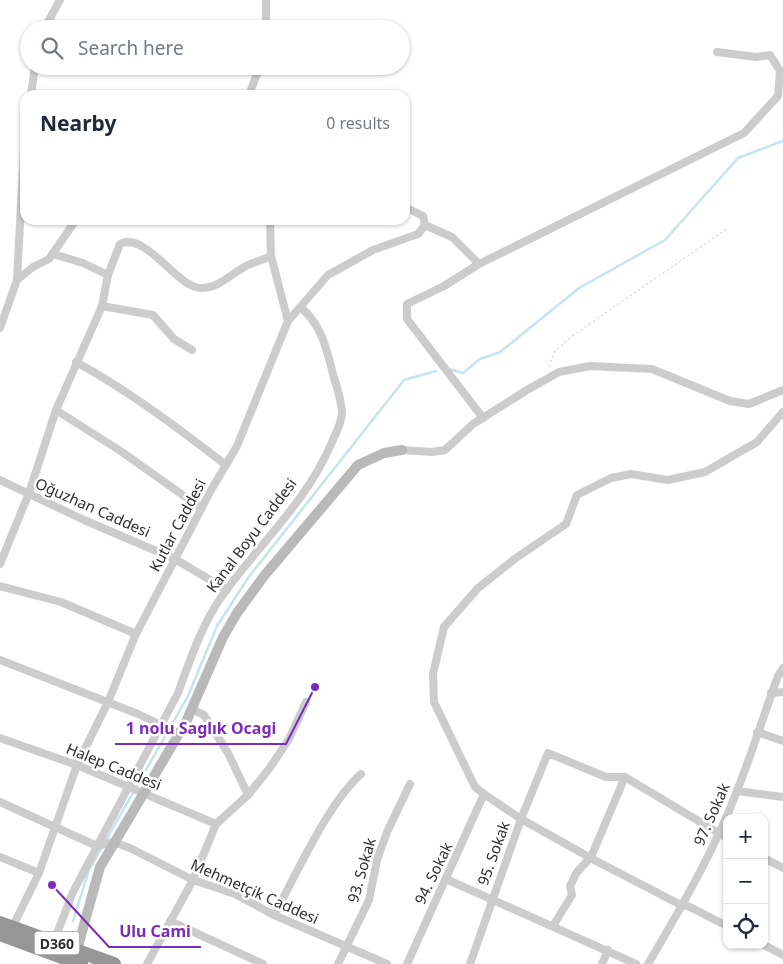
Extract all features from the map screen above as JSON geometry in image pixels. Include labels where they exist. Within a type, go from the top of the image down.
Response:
[{"type":"highway","name":"D360","points":[[6,924],[54,953],[77,950],[114,964]]},
{"type":"highway","name":"D360","points":[[0,934],[81,964]]},
{"type":"street","points":[[49,20],[60,0]]},
{"type":"street","points":[[266,0],[266,20]]},
{"type":"street","points":[[483,418],[407,319],[407,304],[444,286],[480,264],[744,133],[778,96],[780,71],[770,55],[756,56],[717,52]]},
{"type":"street","points":[[32,90],[34,75]]},
{"type":"street","points":[[251,90],[257,75]]},
{"type":"street","points":[[410,210],[423,216],[425,225],[452,237],[480,264]]},
{"type":"street","points":[[0,328],[17,280],[20,212]]},
{"type":"street","points":[[17,280],[33,267],[49,259],[73,225]]},
{"type":"street","points":[[270,225],[272,256],[288,321]]},
{"type":"street","name":"Kutlar Caddesi","points":[[6,924],[39,873],[77,765],[108,702],[136,634],[174,558],[237,446],[288,321],[328,275],[373,250],[418,234],[425,225]]},
{"type":"street","points":[[0,564],[29,493],[56,410],[102,306],[108,275],[120,244],[128,240],[137,242],[178,276],[199,289],[214,287],[246,266],[272,256]]},
{"type":"street","points":[[53,254],[83,263],[108,275]]},
{"type":"street","name":"Kanal Boyu Caddesi","points":[[54,953],[74,892],[178,692],[202,634],[227,590],[303,495],[327,455],[340,423],[342,413],[339,399],[318,328],[308,314],[284,304]]},
{"type":"street","points":[[102,306],[153,315],[174,339],[192,350]]},
{"type":"street","points":[[76,362],[118,386],[226,465]]},
{"type":"street","points":[[77,950],[100,867],[113,842],[146,793],[192,709],[222,637],[264,576],[358,465],[384,453],[402,450],[432,452],[445,450],[483,418],[559,372],[590,366],[652,369],[730,400],[749,404],[783,390]]},
{"type":"street","points":[[56,410],[122,452],[202,508]]},
{"type":"street","points":[[723,924],[591,857],[521,818],[475,787],[434,702],[433,674],[444,626],[478,588],[566,524],[577,495],[611,478],[631,474],[668,480],[705,472],[757,442],[783,412]]},
{"type":"street","name":"Oğuzhan Caddesi","points":[[0,480],[84,520],[174,558],[227,590]]},
{"type":"street","points":[[0,586],[60,602],[136,634]]},
{"type":"street","points":[[0,660],[161,725]]},
{"type":"street","name":"97. Sokak","points":[[648,964],[684,905],[737,792],[771,693],[783,668]]},
{"type":"street","points":[[771,693],[783,692]]},
{"type":"street","points":[[147,964],[193,880],[216,824],[248,795],[269,769],[289,740],[306,702]]},
{"type":"street","points":[[192,709],[204,714],[228,754],[248,795]]},
{"type":"street","points":[[758,732],[783,742]]},
{"type":"street","name":"Halep Caddesi","points":[[0,738],[77,765],[216,824]]},
{"type":"street","name":"95. Sokak","points":[[470,964],[491,898],[548,753],[606,777],[625,777]]},
{"type":"street","points":[[274,915],[329,816],[350,784],[360,774]]},
{"type":"street","points":[[553,926],[572,896],[570,886],[577,872],[591,857],[625,777],[723,836]]},
{"type":"street","name":"93. Sokak","points":[[338,964],[369,900],[377,860],[387,832],[410,784]]},
{"type":"street","points":[[737,792],[783,797]]},
{"type":"street","name":"94. Sokak","points":[[407,964],[484,794]]},
{"type":"street","points":[[0,802],[97,846],[113,842]]},
{"type":"street","name":"Mehmetçik Caddesi","points":[[113,842],[130,848],[193,880],[235,894],[274,915],[387,964]]},
{"type":"street","points":[[0,857],[39,873]]},
{"type":"street","points":[[766,859],[783,868]]},
{"type":"street","points":[[446,879],[636,964]]},
{"type":"street","points":[[170,921],[263,964]]},
{"type":"street","points":[[768,947],[783,955]]},
{"type":"street","points":[[602,964],[608,950]]},
{"type":"path","points":[[548,370],[554,352],[571,337],[728,228]]},
{"type":"waterway","points":[[449,369],[463,373],[480,359],[500,352],[579,288],[665,240],[738,158],[783,141]]},
{"type":"waterway","points":[[105,842],[188,696],[217,626],[248,578],[404,380],[436,371]]},
{"type":"waterway","points":[[73,921],[89,870],[102,847]]},
{"type":"place","name":"1 nolu Saglık Ocagi","points":[[315,687]]},
{"type":"place","name":"Ulu Cami","points":[[52,885]]}]
